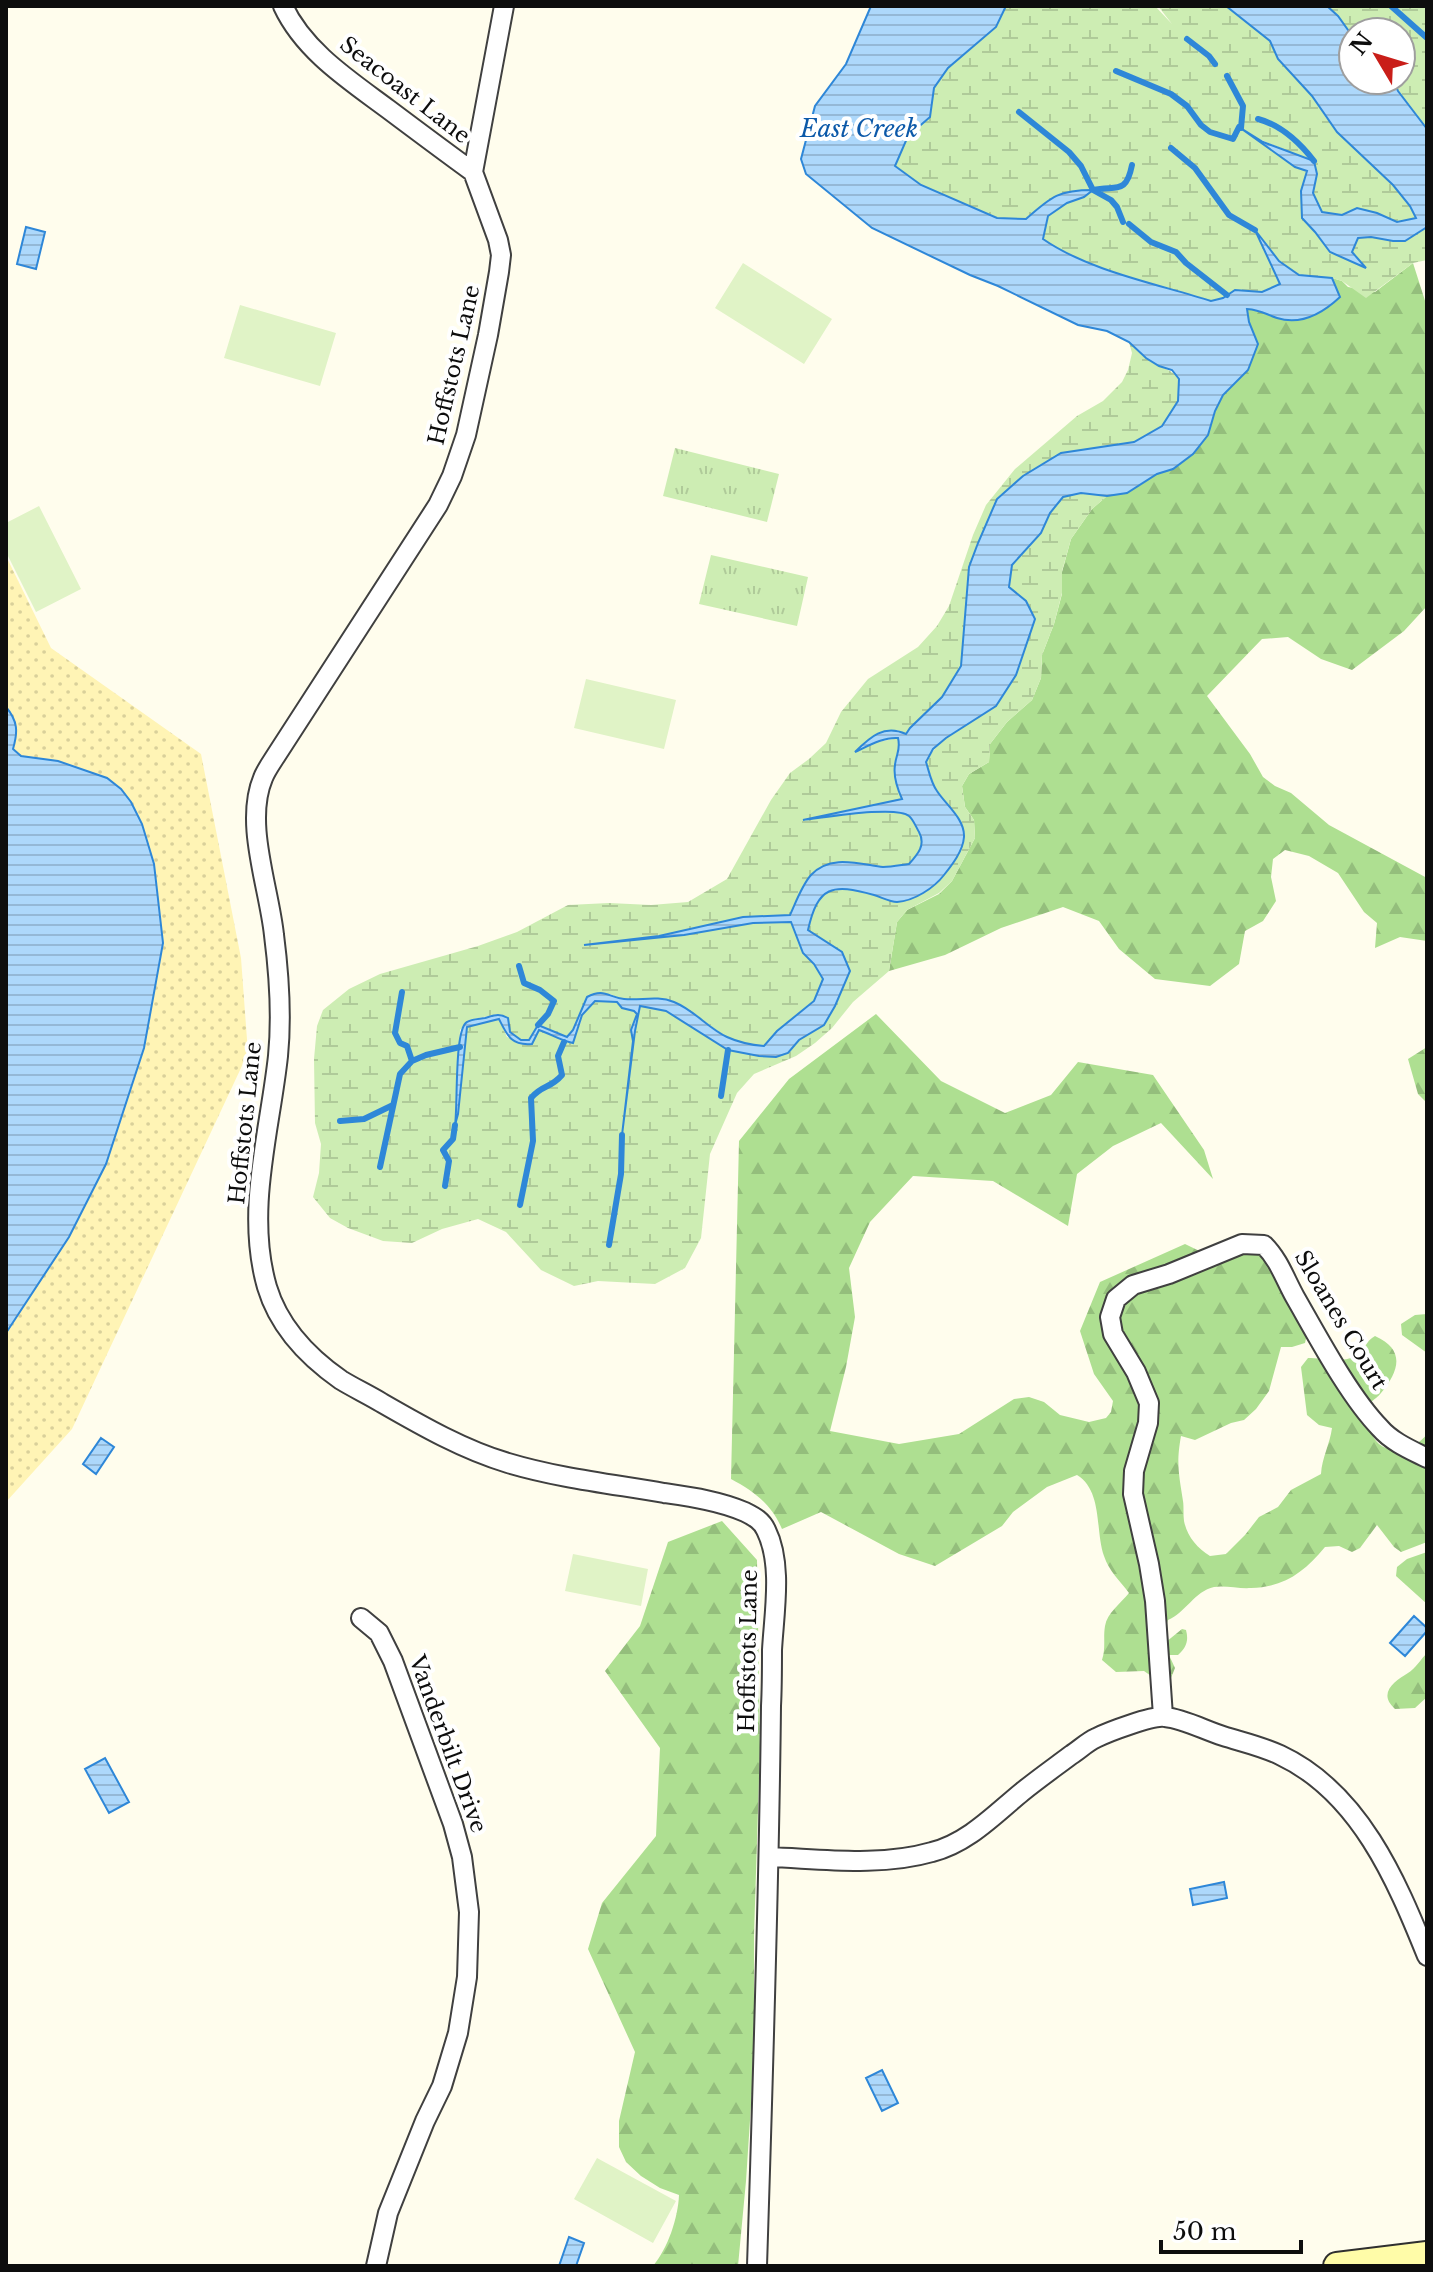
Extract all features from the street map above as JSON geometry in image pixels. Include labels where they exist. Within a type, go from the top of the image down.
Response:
[{"type":"street","name":"Seacoast Lane","points":[[283,6],[289,20],[336,70],[473,172]]},
{"type":"street","points":[[473,172],[504,6]]},
{"type":"street","name":"Hoffstots Lane","points":[[473,172],[501,255],[488,335],[466,435],[452,476],[438,505],[263,777],[258,795],[256,829],[274,933],[280,1019],[258,1212],[262,1260],[267,1287],[276,1310],[305,1351],[342,1380],[429,1430],[506,1462],[707,1500],[748,1513],[762,1522],[769,1536],[776,1592],[757,2266]]},
{"type":"street","name":"Sloanes Court","points":[[1163,1716],[1155,1601],[1133,1494],[1134,1471],[1148,1423],[1149,1403],[1136,1372],[1113,1334],[1110,1317],[1116,1299],[1133,1285],[1242,1244],[1264,1245],[1276,1256],[1293,1294],[1350,1389],[1380,1429],[1427,1458]]},
{"type":"street","name":"Vanderbilt Drive","points":[[361,1618],[379,1633],[404,1690],[453,1824],[462,1857],[469,1912],[467,1977],[458,2033],[442,2086],[388,2213],[376,2266]]},
{"type":"street","points":[[769,1857],[883,1860],[934,1852],[972,1834],[1025,1789],[1095,1738],[1163,1716],[1250,1742],[1315,1775],[1360,1823],[1383,1860],[1427,1956]]},
{"type":"street","points":[[1337,2266],[1427,2255]]},
{"type":"green space","points":[[1006,6],[1155,6],[1172,24],[1158,6],[1226,6],[1270,41],[1278,59],[1312,96],[1326,118],[1393,185],[1416,219],[1397,222],[1377,213],[1342,215],[1322,212],[1313,193],[1317,174],[1314,162],[1259,139],[1295,167],[1307,171],[1301,191],[1302,218],[1330,252],[1364,266],[1352,252],[1358,238],[1393,241],[1427,227],[1427,260],[1413,263],[1366,298],[1342,281],[1299,275],[1279,261],[1258,234],[1281,284],[1262,292],[1235,290],[1211,301],[1081,260],[1043,239],[1048,216],[1092,190],[1056,197],[1026,219],[997,218],[921,185],[894,166],[908,136],[930,117],[934,88],[948,68],[996,27]]},
{"type":"green space","points":[[1327,6],[1427,6],[1427,129],[1402,96],[1417,96],[1417,16],[1338,16]]},
{"type":"green space","points":[[743,263],[832,319],[804,364],[715,308]]},
{"type":"green space","points":[[1413,263],[1427,307],[1427,606],[1404,631],[1352,670],[1321,659],[1288,637],[1262,639],[1207,696],[1263,777],[1291,793],[1329,825],[1427,878],[1427,941],[1400,937],[1375,948],[1377,923],[1364,912],[1338,873],[1309,856],[1285,850],[1273,859],[1271,877],[1276,901],[1263,921],[1245,931],[1239,964],[1210,986],[1155,979],[1119,949],[1099,921],[1063,907],[1001,928],[945,955],[889,971],[897,922],[907,910],[939,894],[952,881],[975,838],[974,820],[965,807],[962,786],[969,774],[989,762],[990,744],[1007,722],[1032,700],[1041,678],[1042,655],[1062,594],[1062,572],[1071,539],[1092,509],[1107,496],[1127,493],[1157,474],[1173,469],[1193,454],[1208,435],[1223,395],[1248,370],[1258,344],[1247,309],[1261,310],[1278,319],[1340,297],[1332,278],[1348,287],[1375,292]]},
{"type":"green space","points":[[240,305],[336,333],[320,386],[224,358]]},
{"type":"green space","points":[[1129,342],[1147,359],[1177,376],[1180,379],[1178,401],[1162,426],[1134,442],[1061,453],[969,567],[961,666],[942,697],[906,734],[897,730],[878,742],[898,738],[900,749],[894,766],[902,799],[812,818],[877,811],[908,815],[921,840],[918,853],[909,864],[886,867],[868,864],[813,873],[806,881],[791,915],[743,917],[623,941],[753,923],[791,922],[803,953],[823,979],[814,1001],[777,1031],[764,1046],[749,1045],[726,1037],[692,1012],[610,994],[587,997],[567,1037],[538,1025],[529,1040],[521,1040],[510,1032],[509,1022],[498,1014],[469,1020],[460,1030],[457,1104],[466,1027],[499,1019],[507,1037],[532,1043],[539,1030],[564,1042],[580,1025],[582,1015],[595,1001],[617,1002],[622,1008],[637,1014],[631,1030],[633,1041],[640,1006],[666,1011],[728,1050],[759,1056],[788,1053],[799,1040],[824,1025],[849,971],[842,952],[808,930],[816,902],[830,891],[849,889],[897,902],[958,818],[935,788],[926,762],[939,744],[996,706],[1026,601],[1009,587],[1012,565],[1041,533],[1050,513],[1063,497],[1081,493],[1107,496],[1092,509],[1071,539],[1062,571],[1062,593],[1042,655],[1041,678],[1032,700],[1007,722],[990,744],[989,762],[969,774],[962,786],[965,807],[974,820],[975,838],[952,881],[939,893],[907,910],[897,922],[889,971],[853,1002],[832,1028],[796,1056],[754,1074],[737,1093],[710,1154],[701,1238],[685,1268],[655,1284],[598,1281],[574,1286],[541,1270],[506,1232],[478,1219],[442,1229],[412,1243],[383,1241],[330,1218],[313,1197],[321,1144],[315,1123],[314,1059],[317,1026],[323,1010],[349,989],[380,974],[517,932],[568,905],[688,902],[727,879],[771,800],[790,773],[826,743],[841,712],[868,679],[918,647],[937,626],[949,606],[986,505],[1015,469],[1077,416],[1103,401],[1122,382],[1132,353]]},
{"type":"green space","points":[[675,448],[779,474],[767,522],[663,496]]},
{"type":"green space","points":[[39,506],[81,589],[36,612],[6,552],[6,523]]},
{"type":"green space","points":[[711,555],[808,577],[797,626],[699,604]]},
{"type":"green space","points":[[586,679],[676,700],[664,749],[574,728]]},
{"type":"green space","points":[[876,1014],[941,1081],[1005,1113],[1051,1095],[1078,1062],[1153,1075],[1204,1150],[1213,1179],[1161,1123],[1113,1146],[1077,1174],[1068,1226],[993,1181],[913,1176],[870,1222],[849,1268],[855,1317],[830,1431],[899,1444],[959,1434],[1014,1399],[1029,1397],[1044,1402],[1060,1415],[1089,1422],[1106,1418],[1113,1401],[1094,1374],[1080,1331],[1100,1282],[1185,1244],[1218,1260],[1249,1252],[1264,1255],[1307,1334],[1305,1343],[1281,1347],[1269,1391],[1244,1420],[1195,1440],[1181,1436],[1179,1469],[1184,1521],[1190,1537],[1210,1556],[1226,1554],[1259,1517],[1278,1507],[1291,1490],[1321,1474],[1332,1428],[1319,1425],[1307,1415],[1301,1367],[1308,1358],[1341,1360],[1354,1357],[1375,1336],[1392,1348],[1396,1362],[1392,1377],[1371,1402],[1364,1421],[1377,1442],[1385,1448],[1405,1449],[1427,1434],[1427,1542],[1401,1552],[1377,1525],[1360,1548],[1352,1552],[1339,1546],[1325,1547],[1301,1571],[1274,1585],[1207,1589],[1168,1620],[1166,1642],[1182,1629],[1186,1630],[1187,1638],[1178,1655],[1169,1655],[1175,1668],[1165,1683],[1144,1671],[1116,1672],[1102,1660],[1106,1621],[1129,1593],[1106,1561],[1095,1501],[1085,1482],[1077,1475],[1047,1487],[1013,1512],[1002,1526],[935,1566],[899,1554],[821,1512],[782,1529],[773,1512],[761,1500],[731,1479],[739,1141],[789,1079]]},
{"type":"green space","points":[[1427,1047],[1427,1103],[1418,1094],[1408,1059]]},
{"type":"green space","points":[[1427,1314],[1427,1353],[1402,1335],[1401,1324],[1415,1315]]},
{"type":"green space","points":[[722,1521],[757,1560],[760,1747],[754,2059],[746,2181],[738,2266],[653,2266],[671,2232],[679,2195],[641,2176],[626,2162],[619,2147],[619,2121],[635,2052],[588,1949],[602,1903],[656,1836],[660,1748],[605,1671],[640,1626],[668,1542]]},
{"type":"green space","points":[[1427,1552],[1427,1604],[1396,1576],[1397,1567],[1407,1559]]},
{"type":"green space","points":[[573,1554],[648,1569],[641,1606],[565,1591]]},
{"type":"green space","points":[[1427,1653],[1427,1697],[1415,1708],[1395,1709],[1388,1698],[1390,1688]]},
{"type":"green space","points":[[597,2158],[676,2201],[653,2243],[574,2199]]},
{"type":"sand","points":[[6,556],[51,648],[201,754],[241,958],[248,1053],[72,1429],[6,1502],[6,1333],[69,1237],[106,1164],[6,743]]},
{"type":"water","name":"East Creek","points":[[871,6],[1006,6],[996,27],[948,68],[934,88],[930,117],[908,136],[895,166],[921,185],[997,218],[1026,219],[1056,196],[1071,191],[1093,190],[1048,216],[1043,239],[1102,268],[1211,301],[1235,290],[1262,292],[1280,284],[1255,230],[1279,261],[1299,275],[1332,278],[1340,297],[1319,313],[1303,319],[1286,320],[1247,309],[1258,344],[1248,370],[1223,395],[1208,435],[1193,454],[1173,469],[1157,474],[1127,493],[1107,496],[1081,493],[1063,497],[1050,513],[1041,533],[1012,565],[1009,587],[1026,601],[1035,619],[1016,675],[996,706],[946,738],[933,749],[926,762],[935,788],[961,824],[964,837],[962,847],[940,880],[910,899],[894,902],[847,889],[837,889],[822,896],[808,930],[842,952],[850,971],[824,1025],[799,1040],[788,1053],[776,1057],[759,1056],[728,1050],[666,1011],[640,1006],[622,1135],[633,1041],[631,1030],[637,1014],[634,1011],[622,1008],[617,1002],[595,1001],[582,1015],[573,1043],[539,1030],[532,1044],[519,1043],[507,1034],[499,1019],[467,1027],[455,1125],[460,1039],[463,1028],[471,1020],[505,1016],[510,1032],[521,1040],[529,1040],[538,1025],[567,1037],[587,997],[602,993],[624,999],[674,1002],[727,1037],[764,1046],[777,1031],[814,1001],[823,979],[803,953],[791,922],[753,923],[684,935],[584,945],[659,936],[743,917],[790,915],[808,879],[827,864],[845,862],[883,867],[909,864],[918,853],[922,841],[913,821],[902,813],[875,812],[803,820],[902,799],[895,774],[898,738],[881,740],[855,752],[884,731],[906,734],[942,697],[961,666],[969,567],[997,499],[1023,476],[1061,453],[1134,442],[1162,426],[1178,401],[1179,379],[1172,370],[1146,358],[1129,342],[1107,331],[1078,325],[872,228],[806,174],[801,159],[815,106],[846,64]]},
{"type":"water","points":[[1226,6],[1327,6],[1338,16],[1337,96],[1402,96],[1427,129],[1427,227],[1405,241],[1358,238],[1352,252],[1366,268],[1330,252],[1302,218],[1301,191],[1307,171],[1295,167],[1239,127],[1263,142],[1314,161],[1317,174],[1313,193],[1322,212],[1342,215],[1357,208],[1397,222],[1416,218],[1393,185],[1337,132],[1312,96],[1278,59],[1270,41]]},
{"type":"water","points":[[26,227],[45,232],[36,269],[17,264]]},
{"type":"water","points":[[6,707],[16,727],[13,749],[21,756],[58,761],[107,778],[131,802],[142,824],[154,864],[163,943],[144,1048],[106,1164],[69,1237],[6,1333]]},
{"type":"water","points":[[101,1438],[114,1447],[96,1474],[83,1464]]},
{"type":"water","points":[[1414,1616],[1427,1631],[1405,1656],[1390,1643]]},
{"type":"water","points":[[105,1758],[129,1802],[109,1813],[85,1769]]},
{"type":"water","points":[[1224,1882],[1227,1898],[1193,1905],[1190,1889]]},
{"type":"water","points":[[882,2070],[898,2103],[882,2111],[866,2078]]},
{"type":"water","points":[[569,2237],[584,2243],[576,2266],[559,2266]]},
{"type":"waterway","points":[[1391,6],[1427,38]]},
{"type":"waterway","points":[[1187,39],[1215,64]]},
{"type":"waterway","points":[[1116,71],[1171,94],[1187,106],[1210,132],[1233,139],[1239,127]]},
{"type":"waterway","points":[[1227,76],[1243,106],[1241,128]]},
{"type":"waterway","points":[[1019,112],[1069,152],[1081,166],[1093,190],[1117,207],[1123,222]]},
{"type":"waterway","points":[[1258,119],[1289,136],[1314,161]]},
{"type":"waterway","points":[[1171,148],[1195,168],[1229,215],[1255,230]]},
{"type":"waterway","points":[[1093,190],[1123,185],[1132,165]]},
{"type":"waterway","points":[[1129,224],[1151,242],[1176,252],[1227,295]]},
{"type":"waterway","points":[[519,966],[524,983],[554,1001],[538,1025]]},
{"type":"waterway","points":[[402,992],[395,1033],[400,1043],[407,1046],[412,1061]]},
{"type":"waterway","points":[[520,1205],[533,1141],[531,1098],[562,1075],[558,1056],[564,1042]]},
{"type":"waterway","points":[[380,1167],[400,1074],[412,1061],[460,1047]]},
{"type":"waterway","points":[[721,1096],[728,1050]]},
{"type":"waterway","points":[[340,1121],[364,1119],[393,1105]]},
{"type":"waterway","points":[[445,1186],[449,1161],[443,1150],[453,1139],[455,1125]]},
{"type":"waterway","points":[[609,1245],[621,1174],[622,1135]]}]
